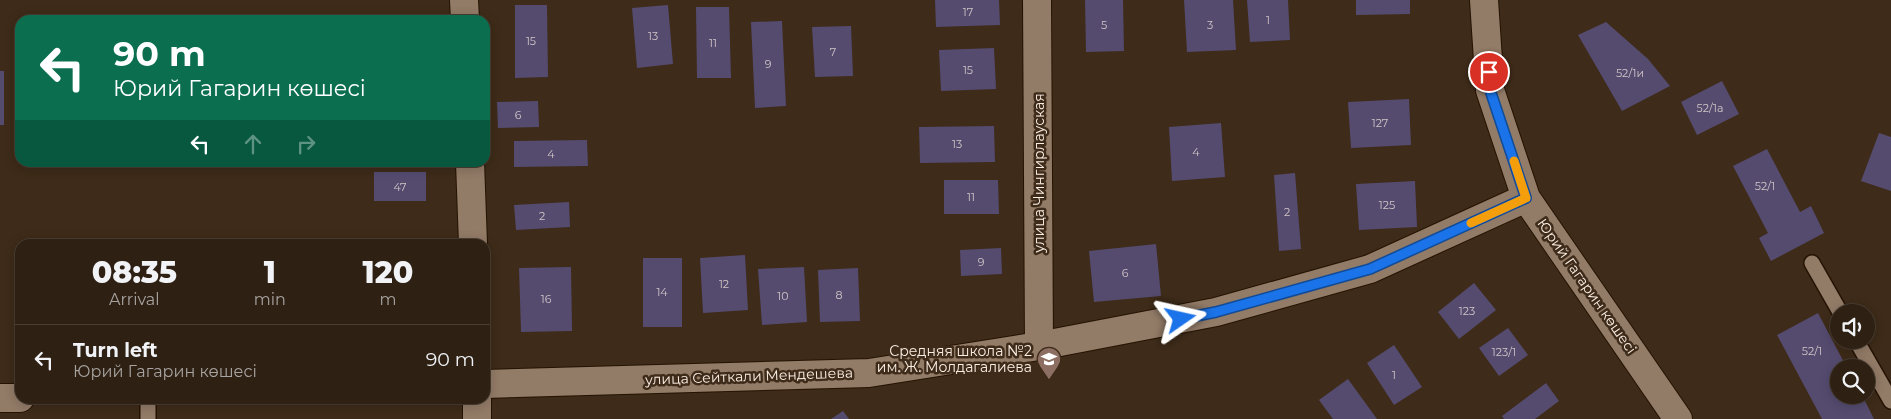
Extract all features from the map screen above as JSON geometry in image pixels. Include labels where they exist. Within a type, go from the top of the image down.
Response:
[{"type":"street","points":[[464,0],[465,15]]},
{"type":"street","name":"улица Чингирлауская","points":[[1037,0],[1039,346]]},
{"type":"street","name":"Юрий Гагарин көшесі","points":[[1484,0],[1490,90],[1526,198],[1678,419]]},
{"type":"street","points":[[470,167],[472,239]]},
{"type":"street","name":"улица Сейткали Мендешева","points":[[490,384],[869,373],[1039,346],[1216,312],[1370,269],[1526,198]]},
{"type":"street","points":[[0,398],[15,398]]},
{"type":"street","points":[[477,404],[477,419]]},
{"type":"lane","points":[[1812,263],[1835,304]]},
{"type":"lane","points":[[1861,349],[1891,401]]},
{"type":"lane","points":[[148,404],[148,419]]},
{"type":"building","points":[[935,0],[999,0],[1000,25],[936,27]]},
{"type":"building","points":[[1085,0],[1123,0],[1124,51],[1086,52]]},
{"type":"building","points":[[1184,0],[1233,0],[1236,50],[1187,52]]},
{"type":"building","points":[[1247,0],[1288,0],[1290,40],[1250,42]]},
{"type":"building","points":[[1356,0],[1410,0],[1410,14],[1356,15]]},
{"type":"building","points":[[515,5],[547,5],[548,77],[515,78]]},
{"type":"building","points":[[668,5],[673,64],[637,68],[632,8]]},
{"type":"building","points":[[696,7],[729,7],[731,78],[697,78]]},
{"type":"building","points":[[782,21],[786,106],[755,108],[751,22]]},
{"type":"building","points":[[1606,22],[1648,59],[1670,86],[1622,111],[1578,35]]},
{"type":"building","points":[[851,26],[853,76],[815,77],[812,27]]},
{"type":"building","points":[[994,48],[996,89],[941,91],[939,50]]},
{"type":"building","points":[[0,71],[4,71],[4,125],[0,125]]},
{"type":"building","points":[[1722,81],[1739,114],[1697,135],[1681,102]]},
{"type":"building","points":[[1409,99],[1411,145],[1351,148],[1348,102]]},
{"type":"building","points":[[538,101],[539,127],[498,128],[497,102]]},
{"type":"building","points":[[1221,123],[1225,177],[1172,181],[1169,127]]},
{"type":"building","points":[[994,126],[995,162],[920,163],[919,127]]},
{"type":"building","points":[[1879,133],[1891,137],[1891,191],[1861,181]]},
{"type":"building","points":[[587,140],[588,166],[514,167],[514,141]]},
{"type":"building","points":[[1767,149],[1800,212],[1811,206],[1824,233],[1771,261],[1759,238],[1768,233],[1733,166]]},
{"type":"building","points":[[374,172],[426,172],[426,201],[374,201]]},
{"type":"building","points":[[1295,173],[1301,249],[1279,251],[1274,175]]},
{"type":"building","points":[[944,180],[998,180],[999,214],[944,214]]},
{"type":"building","points":[[1415,181],[1417,227],[1359,230],[1356,184]]},
{"type":"building","points":[[569,202],[570,227],[516,230],[514,205]]},
{"type":"building","points":[[1156,244],[1161,296],[1094,302],[1089,251]]},
{"type":"building","points":[[1001,248],[1002,274],[961,276],[960,250]]},
{"type":"building","points":[[745,255],[748,310],[703,313],[700,258]]},
{"type":"building","points":[[643,258],[682,258],[682,327],[643,327]]},
{"type":"building","points":[[571,267],[572,331],[521,332],[519,268]]},
{"type":"building","points":[[804,267],[807,322],[762,325],[758,269]]},
{"type":"building","points":[[858,268],[860,321],[820,322],[818,270]]},
{"type":"building","points":[[1474,283],[1496,310],[1459,339],[1438,312]]},
{"type":"building","points":[[1818,313],[1830,336],[1830,349],[1837,349],[1842,359],[1830,359],[1830,404],[1866,404],[1874,419],[1822,419],[1777,335]]},
{"type":"building","points":[[1508,328],[1528,355],[1499,376],[1479,348]]},
{"type":"building","points":[[1394,345],[1422,387],[1394,405],[1367,363]]},
{"type":"building","points":[[1348,379],[1377,419],[1333,419],[1319,400]]},
{"type":"building","points":[[1546,383],[1559,401],[1535,419],[1504,419],[1502,416]]},
{"type":"building","points":[[843,411],[849,419],[831,419]]},
{"type":"slow traffic","points":[[1471,223],[1526,198],[1514,161]]},
{"type":"place","name":"Средняя школа №2 им. Ж. Молдагалиева","points":[[1049,380]]},
{"type":"route","points":[[1181,319],[1216,312],[1370,269],[1526,198],[1490,90],[1489,72]]}]
